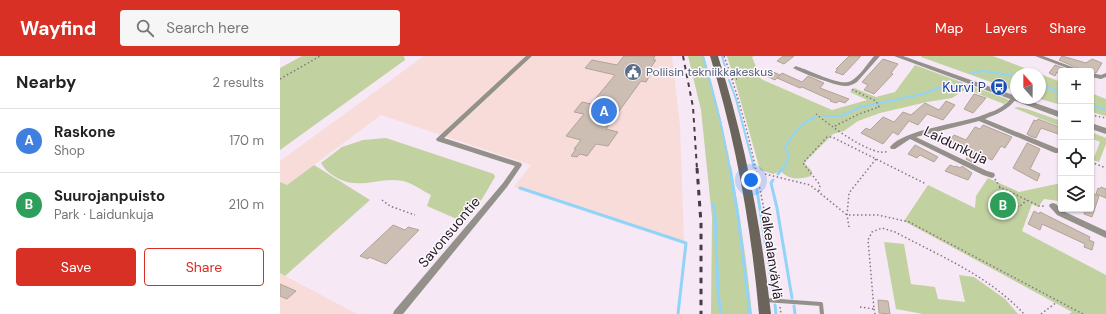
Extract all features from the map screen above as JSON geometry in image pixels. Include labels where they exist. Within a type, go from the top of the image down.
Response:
[{"type":"main road","name":"Valkealanväylä","points":[[714,56],[728,102],[744,172],[765,314]]},
{"type":"street","name":"Savonsuontie","points":[[397,314],[505,185],[519,165],[439,139],[529,56]]},
{"type":"street","points":[[796,68],[805,70],[838,84],[847,85],[853,82],[878,56]]},
{"type":"street","points":[[897,56],[1010,97]]},
{"type":"street","points":[[1038,56],[1072,68]]},
{"type":"street","points":[[1094,75],[1104,77]]},
{"type":"street","points":[[893,147],[910,137],[980,119],[1010,104]]},
{"type":"street","points":[[1031,104],[1058,114]]},
{"type":"street","points":[[980,119],[1057,151]]},
{"type":"street","points":[[1094,127],[1106,131]]},
{"type":"street","name":"Laidunkuja","points":[[910,137],[992,175]]},
{"type":"street","points":[[1053,206],[1060,213],[1106,235]]},
{"type":"lane","points":[[764,300],[821,304],[822,314]]},
{"type":"path","points":[[280,79],[320,56]]},
{"type":"path","points":[[724,56],[739,101],[757,173],[779,299]]},
{"type":"path","points":[[835,127],[859,114],[879,107],[876,101],[851,89],[847,85]]},
{"type":"path","points":[[816,114],[861,144],[880,153],[886,152],[893,147]]},
{"type":"path","points":[[1094,115],[1106,118]]},
{"type":"path","points":[[819,191],[820,185],[802,163],[827,137],[832,137],[926,184]]},
{"type":"path","points":[[849,227],[847,216],[849,193],[876,159]]},
{"type":"path","points":[[1094,163],[1106,168]]},
{"type":"path","points":[[765,174],[810,185],[847,216],[875,214],[893,217],[909,222],[1083,314]]},
{"type":"path","points":[[992,175],[1000,188],[1039,206],[1053,206]]},
{"type":"path","points":[[1000,188],[998,196],[1019,207],[1027,200]]},
{"type":"path","points":[[382,200],[390,206],[416,215]]},
{"type":"path","points":[[875,314],[868,240],[872,232],[882,228],[902,236],[974,273],[1011,300],[1024,314]]},
{"type":"path","points":[[1041,314],[1058,302]]},
{"type":"path","points":[[780,304],[781,314]]},
{"type":"path","points":[[860,307],[874,309]]},
{"type":"shaded area","points":[[424,56],[672,56],[680,126],[684,242],[514,187],[531,165],[381,115],[287,185],[280,182],[280,161]]},
{"type":"shaded area","points":[[280,273],[285,276],[357,314],[280,314]]},
{"type":"green space","points":[[302,56],[404,56],[405,60],[280,150],[280,68]]},
{"type":"green space","points":[[688,56],[704,56],[721,119],[734,184],[752,314],[711,314],[712,217],[701,110]]},
{"type":"green space","points":[[727,56],[754,56],[752,57],[761,79],[832,110],[867,100],[850,92],[854,88],[876,97],[895,92],[915,65],[1009,101],[1004,104],[966,89],[952,98],[880,113],[858,121],[844,131],[833,134],[804,163],[812,171],[811,176],[791,178],[781,171],[773,174],[760,170]]},
{"type":"green space","points":[[993,56],[1024,68],[1010,68],[1010,89],[921,57]]},
{"type":"green space","points":[[1046,76],[1058,81],[1058,104],[1046,101]]},
{"type":"green space","points":[[1094,94],[1106,99],[1106,116],[1094,113]]},
{"type":"green space","points":[[1018,107],[1027,109],[1058,120],[1058,126],[1014,108]]},
{"type":"green space","points":[[1094,133],[1106,138],[1106,144],[1099,162],[1094,160],[1094,157],[1100,142],[1094,139]]},
{"type":"green space","points":[[386,138],[494,174],[495,177],[476,207],[459,220],[427,206],[431,195],[410,183],[395,180],[363,183],[347,182],[331,174],[321,163],[342,147],[363,140]]},
{"type":"green space","points":[[314,165],[370,200],[285,276],[280,273],[280,182],[287,185]]},
{"type":"green space","points":[[988,178],[1019,192],[1058,184],[1058,201],[1044,199],[1038,207],[1032,204],[1022,231],[1106,275],[1106,314],[1069,314],[1072,312],[904,221],[928,185],[975,208],[976,196]]},
{"type":"green space","points":[[884,242],[904,244],[911,284],[935,287],[938,299],[965,302],[959,275],[974,277],[1005,299],[1018,314],[923,314],[896,309]]},
{"type":"building","points":[[624,56],[655,56],[653,60],[656,60],[646,74],[650,75],[646,82],[641,81],[606,129],[618,132],[608,146],[596,144],[587,156],[580,154],[577,157],[571,156],[581,140],[566,136],[584,114],[574,112],[582,102],[591,104],[615,75],[585,68],[592,60],[617,65]]},
{"type":"building","points":[[783,56],[794,56],[784,64],[777,61]]},
{"type":"building","points":[[849,56],[861,56],[843,75],[835,72],[838,69],[836,69]]},
{"type":"building","points":[[1062,56],[1086,63],[1092,59],[1102,63],[1096,73],[1094,73],[1094,68],[1077,68],[1059,60]]},
{"type":"building","points":[[883,59],[898,64],[891,73],[893,74],[874,94],[864,90],[868,85],[862,82]]},
{"type":"building","points":[[1055,65],[1063,68],[1058,68],[1058,72],[1055,76],[1049,73]]},
{"type":"building","points":[[769,70],[780,75],[775,80],[764,75]]},
{"type":"building","points":[[782,73],[802,82],[808,76],[824,83],[820,88],[849,99],[845,103],[830,101],[831,100],[802,87],[800,88],[777,78]]},
{"type":"building","points":[[974,94],[986,98],[973,113],[964,109]]},
{"type":"building","points":[[946,101],[955,105],[943,120],[927,114],[918,125],[909,121],[898,135],[893,132],[883,144],[861,133],[866,128],[870,130],[883,117],[894,122],[903,112],[911,115],[925,103],[939,110]]},
{"type":"building","points":[[1038,119],[1058,127],[1058,134],[1041,128],[1036,138],[1030,136],[1027,134],[1034,120],[1037,121]]},
{"type":"building","points":[[983,125],[1012,137],[1005,148],[1001,146],[992,160],[979,154],[973,163],[966,159],[972,151],[949,141],[954,135],[966,140],[975,127],[980,129]]},
{"type":"building","points":[[1027,143],[1040,149],[1030,169],[1040,174],[1037,181],[1013,168]]},
{"type":"building","points":[[915,145],[938,157],[934,162],[920,155],[917,158],[908,154]]},
{"type":"building","points":[[950,165],[960,168],[962,166],[972,173],[968,180],[945,171]]},
{"type":"building","points":[[1101,187],[1106,189],[1106,198],[1096,194],[1098,188],[1100,189]]},
{"type":"building","points":[[1094,194],[1099,196],[1094,211]]},
{"type":"building","points":[[1034,211],[1039,214],[1040,212],[1090,237],[1089,240],[1094,242],[1092,250],[1084,247],[1085,244],[1042,224],[1040,230],[1028,224]]},
{"type":"building","points":[[1085,212],[1094,212],[1092,217],[1084,214]]},
{"type":"building","points":[[393,225],[405,230],[408,227],[419,230],[386,264],[369,257],[368,259],[360,256]]},
{"type":"building","points":[[280,284],[296,291],[287,299],[280,296]]},
{"type":"building","points":[[878,300],[888,301],[890,314],[879,313]]},
{"type":"waterway","points":[[703,56],[720,120],[730,169]]},
{"type":"waterway","points":[[722,56],[728,77]]},
{"type":"waterway","points":[[970,73],[983,71],[1010,75]]},
{"type":"waterway","points":[[729,80],[736,99],[754,168]]},
{"type":"waterway","points":[[823,116],[841,116],[861,107],[923,94],[942,87],[955,86],[960,83]]},
{"type":"waterway","points":[[1046,87],[1058,92]]},
{"type":"waterway","points":[[1094,106],[1106,110]]},
{"type":"waterway","points":[[782,169],[786,164],[789,154],[785,148],[791,138],[801,126],[810,119],[816,117]]},
{"type":"waterway","points":[[730,168],[738,216],[750,314]]},
{"type":"waterway","points":[[778,174],[783,168]]},
{"type":"waterway","points":[[755,178],[774,297]]},
{"type":"waterway","points":[[773,180],[771,183],[777,208],[792,298]]},
{"type":"waterway","points":[[520,188],[686,243],[678,314]]},
{"type":"waterway","points":[[713,204],[715,214],[718,292],[721,314]]},
{"type":"waterway","points":[[775,305],[776,314]]},
{"type":"waterway","points":[[794,306],[795,314]]},
{"type":"railway","points":[[683,56],[693,107],[697,169]]},
{"type":"railway","points":[[697,168],[701,223],[701,314]]},
{"type":"place","name":"Poliisin tekniikkakeskus","points":[[633,72]]},
{"type":"place","name":"Kurvi P","points":[[999,87]]},
{"type":"place","name":"Raskone","points":[[604,111]]},
{"type":"place","name":"Suurojanpuisto","points":[[1003,205]]}]
